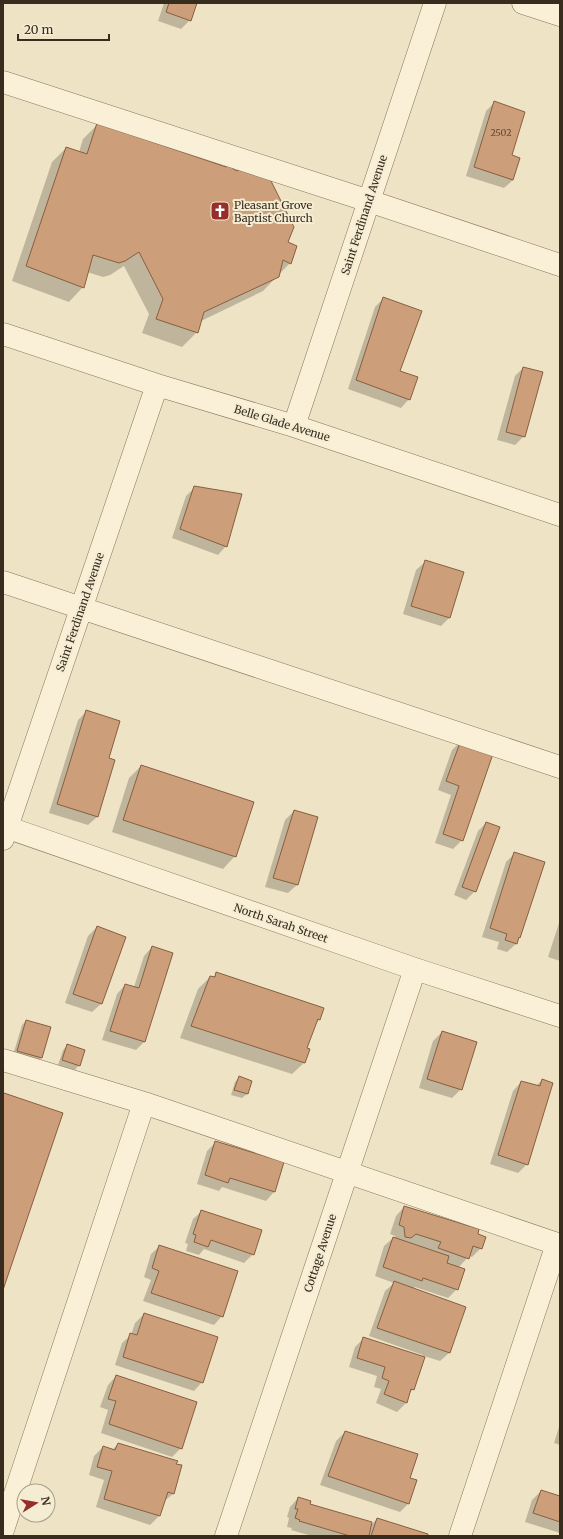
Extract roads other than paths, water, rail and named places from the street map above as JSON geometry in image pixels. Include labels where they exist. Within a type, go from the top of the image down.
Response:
[{"type":"street","name":"Saint Ferdinand Avenue","points":[[294,426],[435,3]]},
{"type":"street","points":[[523,3],[560,15]]},
{"type":"street","points":[[3,82],[560,265]]},
{"type":"street","name":"Belle Glade Avenue","points":[[3,334],[157,385],[294,426],[560,515]]},
{"type":"street","name":"Saint Ferdinand Avenue","points":[[4,831],[157,385]]},
{"type":"street","points":[[3,582],[560,767]]},
{"type":"street","name":"North Sarah Street","points":[[4,831],[415,970],[560,1016]]},
{"type":"street","name":"Cottage Avenue","points":[[226,1536],[415,970]]},
{"type":"street","points":[[3,1060],[144,1103],[558,1244],[460,1536]]},
{"type":"street","points":[[3,1530],[144,1103]]},
{"type":"place","name":"Pleasant Grove Baptist Church","points":[[220,211]]}]
